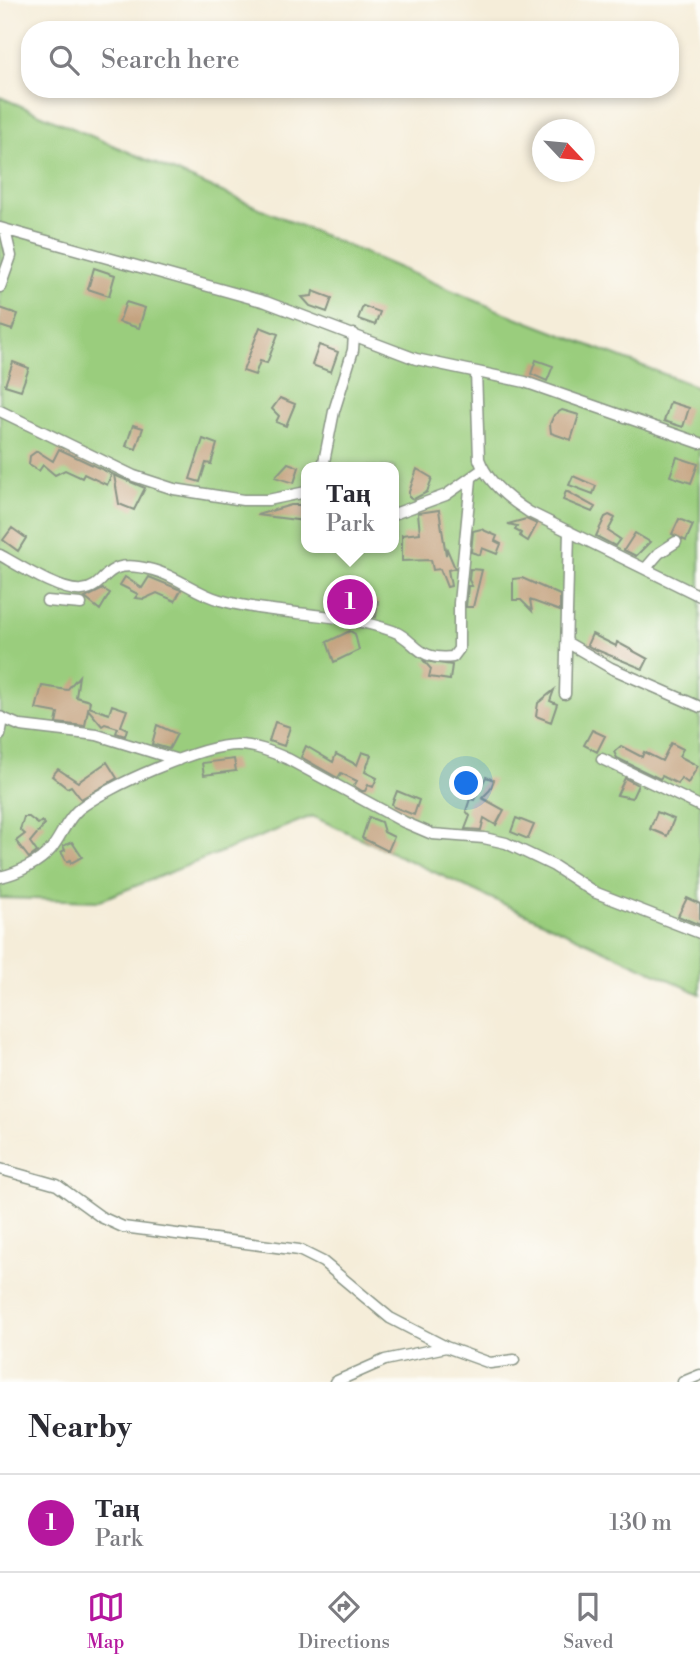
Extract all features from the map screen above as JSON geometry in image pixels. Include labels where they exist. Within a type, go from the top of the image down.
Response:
[{"type":"street","points":[[0,287],[11,256],[2,229]]},
{"type":"street","points":[[2,229],[266,302],[416,359],[525,382],[700,443]]},
{"type":"street","points":[[324,462],[334,411],[353,350],[354,334]]},
{"type":"street","points":[[476,373],[479,459],[483,469],[512,502],[700,596]]},
{"type":"street","points":[[0,411],[134,476],[174,489],[243,500],[268,500],[301,493]]},
{"type":"street","points":[[399,512],[446,495],[483,469]]},
{"type":"street","points":[[0,555],[58,584],[83,590],[93,586],[111,568],[122,565],[137,566],[166,574],[224,601],[370,624],[396,632],[424,653],[453,657],[459,649],[459,603],[471,479]]},
{"type":"street","points":[[565,694],[569,531]]},
{"type":"street","points":[[646,568],[676,542]]},
{"type":"street","points":[[58,584],[52,602],[81,604]]},
{"type":"street","points":[[568,643],[611,668],[700,707]]},
{"type":"street","points":[[0,735],[2,718],[21,726],[97,735],[178,760]]},
{"type":"street","points":[[0,877],[18,872],[40,859],[52,848],[77,810],[85,805],[178,760],[228,746],[271,751],[404,822],[432,834],[484,838],[506,843],[554,866],[594,892],[700,933]]},
{"type":"street","points":[[602,759],[700,806]]},
{"type":"street","points":[[0,1168],[57,1185],[101,1217],[123,1227],[299,1250],[323,1262],[390,1318],[446,1347],[490,1363],[514,1360]]},
{"type":"street","points":[[335,1382],[385,1360],[446,1347]]},
{"type":"street","points":[[683,1382],[700,1376]]},
{"type":"street","points":[[696,1382],[700,1376]]},
{"type":"green space","points":[[0,97],[500,311],[700,388],[700,994],[312,816],[98,901],[0,898]]},
{"type":"building","points":[[94,268],[115,275],[109,296],[88,289]]},
{"type":"building","points":[[313,291],[332,298],[327,312],[310,306],[302,297],[312,296]]},
{"type":"building","points":[[126,302],[145,308],[139,328],[119,322]]},
{"type":"building","points":[[363,306],[380,312],[375,325],[358,319]]},
{"type":"building","points":[[0,308],[18,314],[12,330],[0,326]]},
{"type":"building","points":[[260,327],[278,334],[267,363],[260,361],[255,375],[243,371]]},
{"type":"building","points":[[319,345],[338,352],[331,372],[312,365]]},
{"type":"building","points":[[536,360],[553,366],[547,381],[531,374]]},
{"type":"building","points":[[13,362],[29,368],[21,390],[5,385]]},
{"type":"building","points":[[280,398],[295,404],[286,426],[276,422],[279,416],[272,409]]},
{"type":"building","points":[[670,402],[689,408],[683,427],[664,421]]},
{"type":"building","points":[[562,410],[579,415],[571,440],[551,433],[550,424],[554,415]]},
{"type":"building","points":[[133,425],[143,428],[136,449],[126,446]]},
{"type":"building","points":[[203,439],[217,444],[211,464],[206,463],[200,482],[190,479]]},
{"type":"building","points":[[59,449],[112,474],[107,485],[84,474],[82,478],[65,470],[55,475],[43,465],[39,471],[29,465],[30,456],[37,451],[53,461]]},
{"type":"building","points":[[677,457],[698,464],[691,483],[670,476]]},
{"type":"building","points":[[288,463],[299,467],[294,483],[275,477]]},
{"type":"building","points":[[417,469],[432,478],[427,492],[414,499],[409,497],[409,492]]},
{"type":"building","points":[[114,475],[145,488],[134,510],[119,504]]},
{"type":"building","points":[[573,476],[596,486],[593,494],[569,485]]},
{"type":"building","points":[[566,491],[595,507],[592,512],[563,500]]},
{"type":"building","points":[[291,505],[301,505],[301,520],[257,515]]},
{"type":"building","points":[[439,510],[446,555],[447,549],[455,568],[448,570],[451,586],[447,587],[440,569],[433,570],[431,560],[402,561],[402,535],[420,533],[418,513]]},
{"type":"building","points":[[609,515],[615,518],[608,531],[620,539],[615,546],[596,536],[605,517]]},
{"type":"building","points":[[526,519],[537,524],[528,541],[515,530],[517,526],[508,524]]},
{"type":"building","points":[[679,519],[693,525],[686,541],[672,534]]},
{"type":"building","points":[[12,528],[26,538],[18,551],[3,540]]},
{"type":"building","points":[[481,529],[497,536],[495,541],[501,544],[497,554],[482,548],[480,555],[471,552],[473,531]]},
{"type":"building","points":[[635,533],[650,542],[636,556],[624,550]]},
{"type":"building","points":[[470,569],[482,570],[473,607],[466,607],[468,586],[472,586],[469,580]]},
{"type":"building","points":[[125,577],[142,588],[149,577],[181,590],[175,601],[157,593],[144,599],[135,598],[138,594],[120,585]]},
{"type":"building","points":[[522,578],[560,595],[560,611],[530,600],[532,611],[521,600],[513,600],[513,579]]},
{"type":"building","points":[[103,589],[110,593],[100,610],[85,598]]},
{"type":"building","points":[[347,590],[357,591],[356,597],[378,601],[376,617],[332,610],[333,603],[345,605]]},
{"type":"building","points":[[350,631],[355,634],[359,650],[334,662],[327,642]]},
{"type":"building","points":[[592,634],[616,646],[617,642],[648,659],[643,669],[587,645]]},
{"type":"building","points":[[424,661],[452,665],[450,680],[429,677],[431,669]]},
{"type":"building","points":[[79,676],[76,697],[90,701],[89,707],[109,714],[112,705],[127,710],[121,726],[127,729],[125,736],[116,733],[118,728],[105,724],[102,726],[88,709],[85,726],[56,723],[58,713],[36,709],[42,686],[67,690]]},
{"type":"building","points":[[554,690],[550,701],[557,704],[551,722],[536,716],[538,703]]},
{"type":"building","points":[[275,722],[290,727],[284,746],[269,741]]},
{"type":"building","points":[[157,725],[177,734],[169,749],[152,744]]},
{"type":"building","points":[[592,730],[605,736],[597,752],[584,745]]},
{"type":"building","points":[[671,743],[683,749],[679,756],[698,766],[688,783],[681,778],[678,784],[662,776],[660,779],[617,758],[614,752],[621,746],[642,757],[644,752],[662,761]]},
{"type":"building","points":[[306,746],[333,762],[336,754],[357,765],[362,752],[371,755],[365,772],[377,778],[373,787],[368,785],[365,791],[362,791],[354,786],[357,781],[341,773],[338,778],[301,757]]},
{"type":"building","points":[[234,759],[236,771],[204,775],[202,763]]},
{"type":"building","points":[[107,762],[117,778],[81,799],[71,786],[67,788],[52,776],[58,769],[78,782]]},
{"type":"building","points":[[486,777],[494,780],[490,790],[482,798],[504,810],[496,825],[484,818],[481,830],[465,829],[470,816],[466,811],[470,799],[474,800]]},
{"type":"building","points":[[625,778],[638,785],[632,798],[617,795]]},
{"type":"building","points":[[397,791],[419,800],[414,815],[394,807],[392,804]]},
{"type":"building","points":[[657,812],[674,819],[667,836],[650,829]]},
{"type":"building","points":[[24,817],[29,817],[38,824],[42,821],[45,824],[30,842],[37,852],[29,858],[16,841],[25,834],[20,830]]},
{"type":"building","points":[[369,817],[381,822],[384,832],[394,837],[388,851],[362,838]]},
{"type":"building","points":[[516,818],[534,825],[528,839],[511,832]]},
{"type":"building","points":[[72,842],[82,857],[71,863],[70,860],[67,862],[61,852],[65,850],[63,846]]},
{"type":"building","points":[[687,898],[700,904],[700,925],[678,916]]},
{"type":"place","name":"Таң","points":[[350,602]]}]
